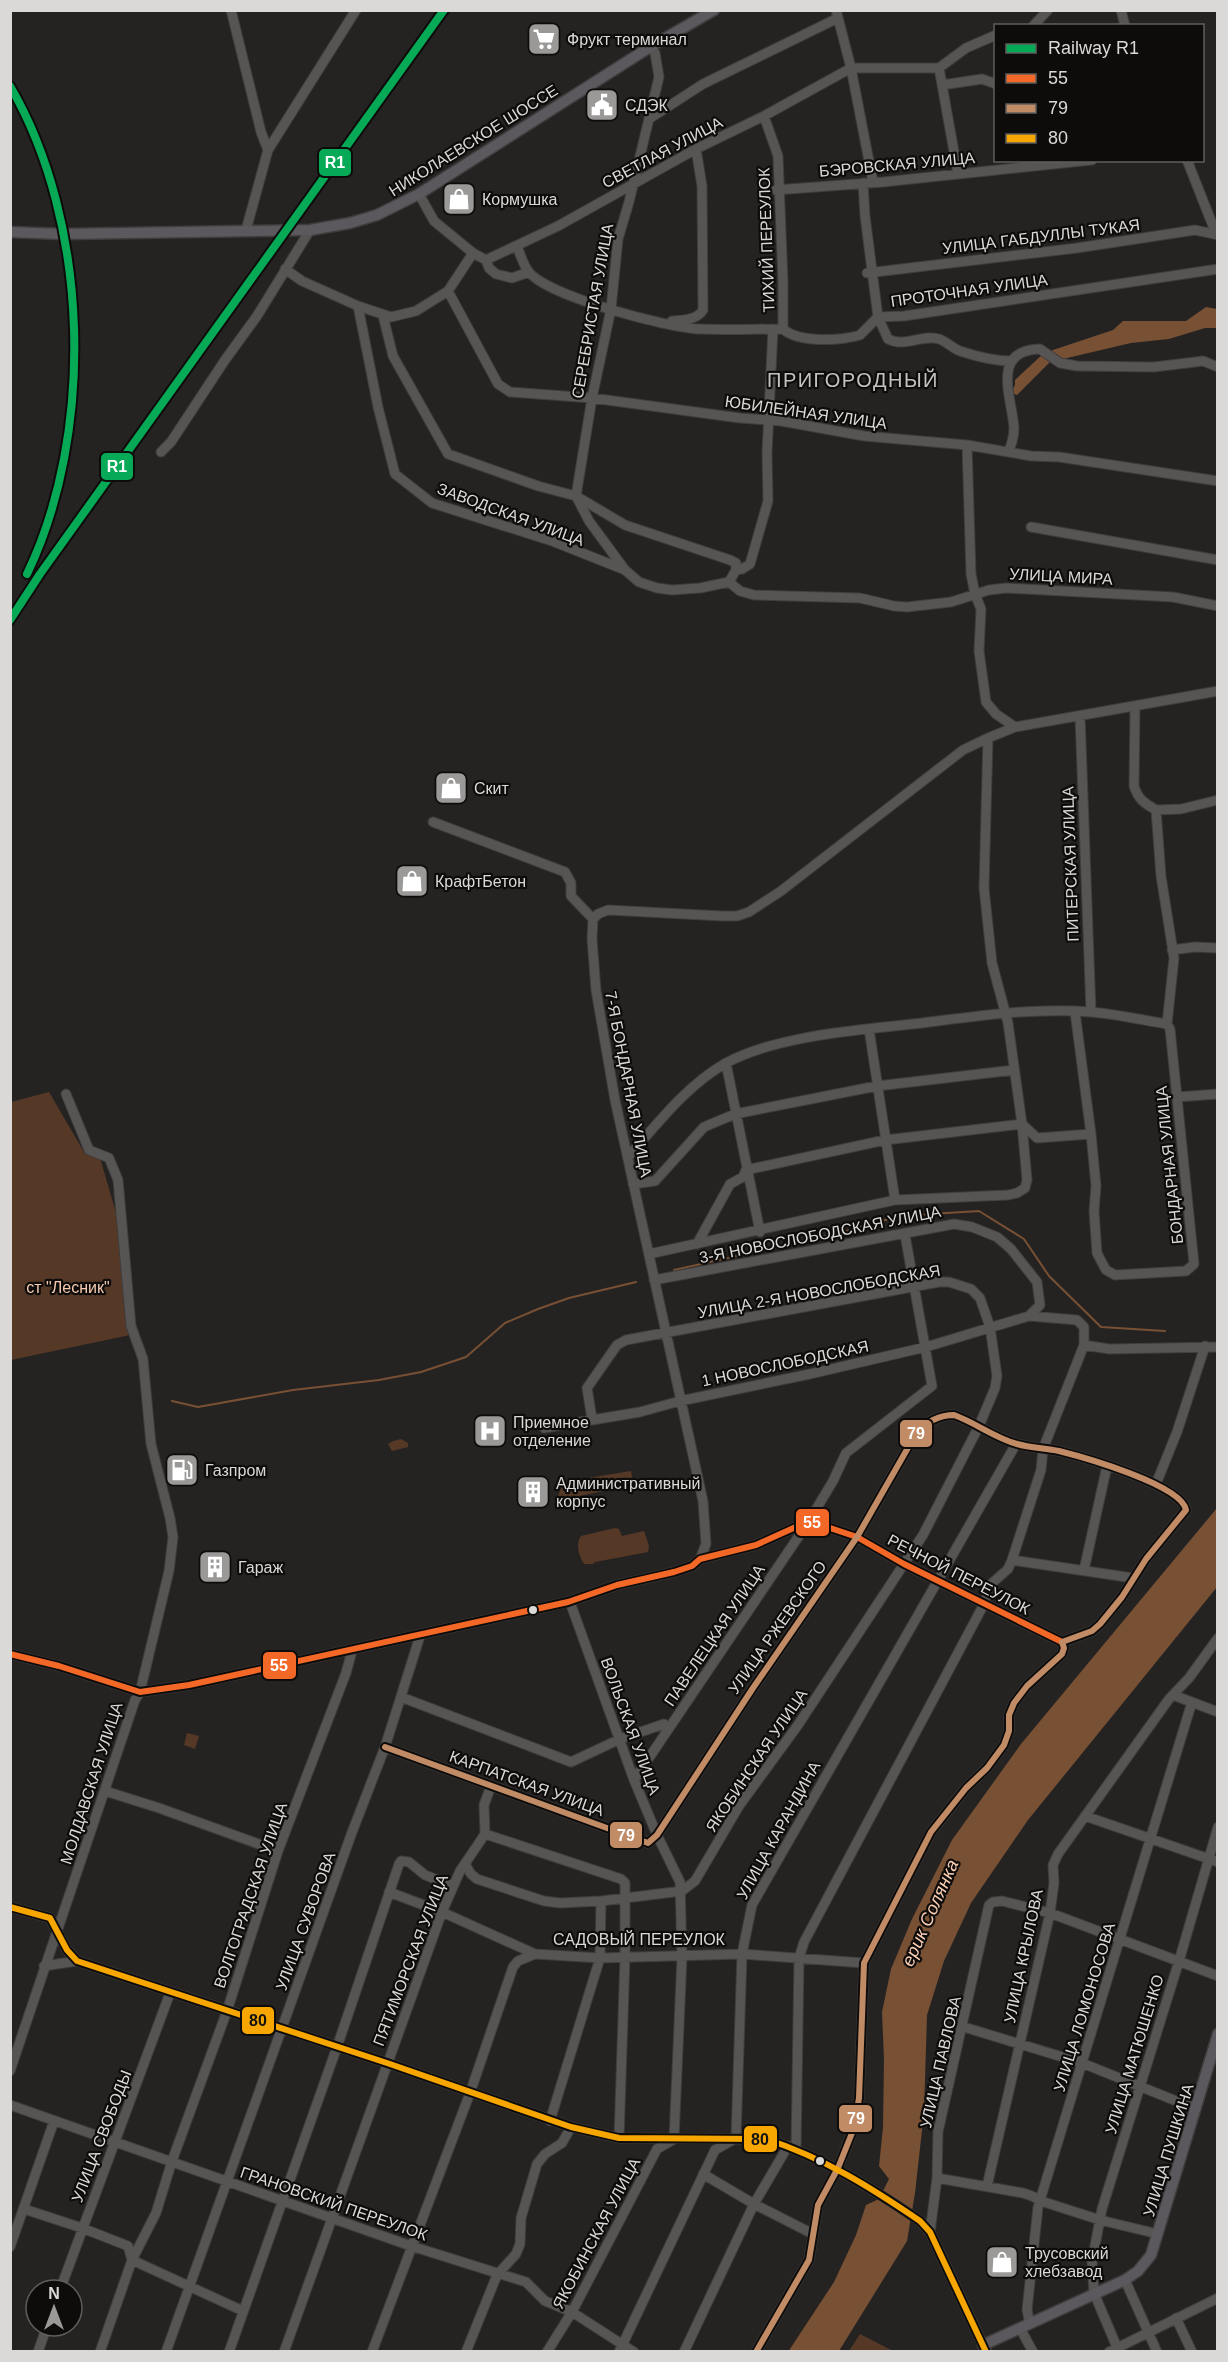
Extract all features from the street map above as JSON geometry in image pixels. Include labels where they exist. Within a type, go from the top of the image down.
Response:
[{"type":"main road","name":"НИКОЛАЕВСКОЕ ШОССЕ","points":[[10,232],[63,234],[310,230],[350,223],[377,215],[419,194],[650,47],[714,10]]},
{"type":"main road","name":"УЛИЦА ПУШКИНА","points":[[1125,2280],[1138,2271],[1151,2255],[1218,2034]]},
{"type":"main road","points":[[985,2348],[1025,2326],[1125,2280]]},
{"type":"street","points":[[231,10],[261,132],[268,150]]},
{"type":"street","points":[[246,230],[268,150],[356,10]]},
{"type":"street","points":[[1035,24],[1048,10]]},
{"type":"street","points":[[649,119],[703,84],[837,14],[851,68],[868,183],[865,216],[870,273],[878,317],[884,335],[893,342],[939,339],[958,350],[1001,361],[1011,361],[1020,354],[1040,350],[1060,363],[1077,366],[1154,367],[1203,361],[1218,367]]},
{"type":"street","points":[[851,68],[939,68],[966,48],[994,36]]},
{"type":"street","name":"СЕРЕБРИСТАЯ УЛИЦА","points":[[576,496],[592,398],[611,309],[618,239],[659,77],[655,53],[650,47]]},
{"type":"street","name":"СВЕТЛАЯ УЛИЦА","points":[[486,260],[558,226],[696,149],[764,116],[851,68]]},
{"type":"street","points":[[939,68],[958,174]]},
{"type":"street","points":[[942,85],[982,79],[994,83]]},
{"type":"street","name":"ТИХИЙ ПЕРЕУЛОК","points":[[729,582],[736,570],[748,567],[752,559],[768,501],[770,420],[778,329],[778,156],[764,116]]},
{"type":"street","points":[[666,322],[693,318],[703,310],[702,186],[696,149]]},
{"type":"street","name":"БЭРОВСКАЯ УЛИЦА","points":[[778,189],[958,174],[1047,162]]},
{"type":"street","points":[[1188,162],[1218,234]]},
{"type":"street","points":[[419,194],[434,221],[473,253],[486,260],[489,268],[503,277],[512,278],[529,272],[517,246]]},
{"type":"street","points":[[161,452],[171,442],[257,316],[310,230]]},
{"type":"street","name":"УЛИЦА ГАБДУЛЛЫ ТУКАЯ","points":[[870,273],[1077,248],[1195,230],[1218,234]]},
{"type":"street","points":[[285,269],[302,281],[358,306],[383,316],[399,316],[416,311],[448,291],[473,253]]},
{"type":"street","name":"ПРОТОЧНАЯ УЛИЦА","points":[[529,272],[554,289],[574,298],[611,309],[698,329],[778,329],[799,338],[854,337],[860,335],[878,317],[1218,269]]},
{"type":"street","name":"ЮБИЛЕЙНАЯ УЛИЦА","points":[[448,291],[498,384],[510,392],[592,398],[638,406],[770,420],[864,436],[968,445],[1218,481]]},
{"type":"street","name":"ЗАВОДСКАЯ УЛИЦА","points":[[358,306],[378,407],[395,474],[432,503],[541,538],[625,570]]},
{"type":"street","points":[[383,316],[393,356],[448,454],[538,486],[576,496],[625,525],[730,560],[736,563],[736,570]]},
{"type":"street","points":[[1009,451],[1014,428],[1008,389],[1011,361]]},
{"type":"street","points":[[968,445],[972,574],[975,594],[981,609],[979,651],[986,702],[996,714],[1015,727]]},
{"type":"street","points":[[576,496],[589,521],[625,570],[639,582],[657,588],[700,588],[729,582]]},
{"type":"street","points":[[1031,527],[1218,560]]},
{"type":"street","name":"УЛИЦА МИРА","points":[[729,582],[740,591],[754,595],[860,598],[907,607],[951,602],[988,590],[1006,588],[1173,597],[1218,606]]},
{"type":"street","points":[[433,822],[565,872],[571,883],[571,896],[593,920],[598,914],[608,910],[737,916],[749,912],[808,870],[963,750],[988,738],[1015,727],[1135,707],[1218,690]]},
{"type":"street","points":[[1135,707],[1134,786],[1137,796],[1156,810],[1181,809],[1218,800]]},
{"type":"street","name":"ПИТЕРСКАЯ УЛИЦА","points":[[1080,716],[1091,1012]]},
{"type":"street","points":[[988,738],[984,888],[993,970],[1008,1023],[1022,1124],[1037,1138],[1091,1134],[1075,1012]]},
{"type":"street","name":"БОНДАРНАЯ УЛИЦА","points":[[1091,1134],[1096,1186],[1094,1211],[1097,1253],[1106,1270],[1115,1275],[1186,1271],[1194,1264],[1170,1029],[1167,1024],[1174,958],[1161,876],[1156,810]]},
{"type":"street","name":"7-Я БОНДАРНАЯ УЛИЦА","points":[[593,920],[592,939],[596,990],[615,1100],[704,1513],[706,1544],[699,1559]]},
{"type":"street","points":[[1172,950],[1195,947],[1218,948]]},
{"type":"street","points":[[628,1157],[689,1090],[708,1074],[726,1063],[762,1048],[829,1034],[1004,1013],[1091,1012],[1167,1024]]},
{"type":"street","points":[[869,1029],[895,1200]]},
{"type":"street","points":[[726,1063],[760,1232]]},
{"type":"street","points":[[633,1185],[655,1181],[704,1127],[735,1114],[877,1086],[1014,1070]]},
{"type":"street","name":"МОЛДАВСКАЯ УЛИЦА","points":[[10,2071],[135,1700],[140,1692],[169,1571],[173,1537],[151,1444],[143,1359],[131,1326],[118,1180],[109,1158],[89,1150],[66,1094]]},
{"type":"street","points":[[1177,1097],[1218,1094]]},
{"type":"street","points":[[746,1170],[885,1140],[1022,1124]]},
{"type":"street","name":"3-Я НОВОСЛОБОДСКАЯ УЛИЦА","points":[[649,1254],[760,1232],[895,1200],[1017,1193],[1024,1188],[1027,1180],[1022,1124]]},
{"type":"street","points":[[697,1244],[730,1185],[743,1177],[746,1170]]},
{"type":"street","name":"3-Я НОВОСЛОБОДСКАЯ УЛИЦА","points":[[653,1275],[954,1224],[972,1227],[998,1237],[1011,1249],[1037,1282],[1040,1305],[1029,1316]]},
{"type":"street","name":"ПАВЕЛЕЦКАЯ УЛИЦА","points":[[634,1780],[808,1521],[833,1481],[846,1453],[932,1386],[905,1234]]},
{"type":"street","name":"УЛИЦА 2-Я НОВОСЛОБОДСКАЯ","points":[[592,1419],[587,1388],[617,1345],[626,1340],[915,1286],[949,1282],[971,1289],[980,1298],[990,1327]]},
{"type":"street","points":[[684,2352],[754,2204],[792,2148],[799,1958],[815,1922],[984,1604],[991,1584],[1008,1569],[1041,1470],[1043,1449],[1084,1345],[1084,1327],[1077,1320],[1029,1316]]},
{"type":"street","name":"1 НОВОСЛОБОДСКАЯ","points":[[544,1428],[640,1412],[680,1401],[926,1347],[1029,1316]]},
{"type":"street","name":"ЯКОБИНСКАЯ УЛИЦА","points":[[682,1891],[695,1881],[739,1806],[798,1725],[923,1535],[979,1426],[995,1388],[997,1376],[990,1327]]},
{"type":"street","points":[[1084,1345],[1108,1349],[1218,1347]]},
{"type":"street","points":[[1156,1484],[1177,1432],[1205,1346]]},
{"type":"street","name":"УЛИЦА РЖЕВСКОГО","points":[[657,1835],[753,1688],[857,1538],[920,1428],[931,1421],[948,1415],[965,1419],[1016,1444],[1107,1466],[1156,1484],[1181,1499],[1186,1510],[1133,1578]]},
{"type":"street","name":"УЛИЦА КАРАНДИНА","points":[[736,2138],[742,1954],[752,1905],[1016,1444]]},
{"type":"street","points":[[1084,1570],[1107,1466]]},
{"type":"street","points":[[10,1654],[58,1666],[140,1692],[189,1685],[570,1602],[617,1585],[674,1572],[692,1566],[699,1559],[756,1545],[808,1521]]},
{"type":"street","name":"РЕЧНОЙ ПЕРЕУЛОК","points":[[808,1521],[857,1538],[904,1564],[1062,1642]]},
{"type":"street","points":[[756,2352],[809,2260],[818,2205],[838,2168],[855,2128],[859,2098],[864,1963],[931,1832],[1004,1745],[1009,1731],[1011,1708],[1026,1686],[1062,1654],[1064,1648],[1062,1642],[1092,1631],[1100,1624],[1122,1597],[1133,1578],[1012,1560]]},
{"type":"street","name":"ВОЛЬСКАЯ УЛИЦА","points":[[570,1602],[634,1780],[682,1891]]},
{"type":"street","name":"УЛИЦА СУВОРОВА","points":[[166,2352],[385,1747],[420,1636]]},
{"type":"street","name":"УЛИЦА КРЫЛОВА","points":[[987,2186],[1050,1913],[1054,1883],[1053,1865],[1085,1816],[1173,1695],[1189,1678],[1218,1638]]},
{"type":"street","name":"ВОЛГОГРАДСКАЯ УЛИЦА","points":[[100,2352],[132,2260],[156,2213],[172,2161],[227,2011],[278,1851],[346,1673],[352,1651]]},
{"type":"street","points":[[1173,1695],[1218,1712]]},
{"type":"street","points":[[401,1697],[571,1762],[620,1739],[664,1724]]},
{"type":"street","name":"УЛИЦА ЛОМОНОСОВА","points":[[1025,2326],[1041,2202],[1192,1702]]},
{"type":"street","name":"КАРПАТСКАЯ УЛИЦА","points":[[385,1747],[648,1843],[657,1835]]},
{"type":"street","points":[[491,1786],[484,1805],[485,1834],[625,1882],[627,1899],[619,2138]]},
{"type":"street","points":[[105,1791],[278,1851]]},
{"type":"street","points":[[1085,1816],[1218,1862]]},
{"type":"street","name":"УЛИЦА МАТЮШЕНКО","points":[[1115,2350],[1094,2293],[1092,2261],[1100,2220],[1218,1827]]},
{"type":"street","name":"ПЯТИМОРСКАЯ УЛИЦА","points":[[284,2352],[442,1912],[460,1871],[485,1834]]},
{"type":"street","points":[[229,2352],[401,1862],[409,1862],[425,1875],[453,1886]]},
{"type":"street","points":[[465,1864],[477,1879],[560,1904],[627,1899],[682,1891],[674,2139]]},
{"type":"street","name":"САДОВЫЙ ПЕРЕУЛОК","points":[[389,1892],[442,1912],[535,1954],[600,1958],[742,1954],[864,1963]]},
{"type":"street","points":[[550,2121],[600,1958],[602,1901]]},
{"type":"street","name":"УЛИЦА ПАВЛОВА","points":[[930,2232],[937,2178],[938,2132],[964,2027],[988,1909],[993,1902],[1002,1901],[1050,1913]]},
{"type":"street","points":[[10,1907],[50,1918],[67,1950],[77,1961]]},
{"type":"street","points":[[1050,1913],[1218,1976]]},
{"type":"street","points":[[372,2352],[470,2093],[513,1967],[518,1961],[535,1954]]},
{"type":"street","points":[[44,1966],[77,1961],[387,2063],[571,2127],[619,2138],[766,2139],[792,2148],[838,2168],[920,2221],[930,2232],[985,2348]]},
{"type":"street","name":"УЛИЦА СВОБОДЫ","points":[[64,2278],[170,1993]]},
{"type":"street","points":[[964,2027],[1082,2064],[1196,2109]]},
{"type":"street","name":"ГРАНОВСКИЙ ПЕРЕУЛОК","points":[[10,2105],[411,2246],[497,2275],[526,2282],[545,2301],[572,2312],[621,2349],[634,2352]]},
{"type":"street","points":[[10,2247],[54,2121]]},
{"type":"street","points":[[466,2352],[497,2275],[512,2260],[520,2244],[521,2218],[537,2164],[544,2154],[562,2143],[571,2127]]},
{"type":"street","points":[[621,2349],[715,2150],[736,2138]]},
{"type":"street","name":"ЯКОБИНСКАЯ УЛИЦА","points":[[547,2352],[572,2312],[657,2148],[674,2139]]},
{"type":"street","points":[[703,2174],[754,2204],[813,2234]]},
{"type":"street","points":[[937,2178],[1032,2196],[1041,2202],[1100,2220],[1158,2234]]},
{"type":"street","points":[[24,2209],[128,2246],[132,2260],[243,2311]]},
{"type":"street","points":[[1125,2280],[1157,2352]]},
{"type":"street","points":[[1115,2350],[1148,2331],[1218,2298]]},
{"type":"street","points":[[1176,2318],[1192,2352]]},
{"type":"street","points":[[1025,2326],[1033,2352]]},
{"type":"green space","name":"ст \"Лесник\"","points":[[49,1092],[84,1152],[100,1158],[119,1223],[130,1335],[11,1360],[11,1102]]},
{"type":"green space","points":[[401,1439],[408,1443],[408,1447],[392,1451],[388,1444]]},
{"type":"green space","points":[[631,1471],[633,1482],[629,1486],[559,1500],[557,1498],[564,1482]]},
{"type":"green space","points":[[619,1529],[622,1536],[644,1531],[649,1546],[648,1552],[584,1564],[578,1550],[581,1536]]},
{"type":"green space","points":[[187,1733],[199,1736],[195,1749],[184,1745]]},
{"type":"green space","points":[[860,2334],[893,2351],[849,2351]]},
{"type":"water","points":[[1206,307],[1217,309],[1217,328],[1205,328],[1169,339],[1131,343],[1050,362],[1017,395],[1011,393],[1015,380],[1044,353],[1113,330],[1123,321],[1186,321]]},
{"type":"water","name":"ерик Солянка","points":[[1217,1508],[1217,1587],[1028,1820],[971,1903],[944,1961],[927,2015],[924,2112],[907,2241],[839,2351],[788,2352],[834,2282],[856,2235],[866,2205],[879,2199],[889,2179],[879,2166],[883,2127],[882,2012],[891,1969],[912,1919],[952,1840],[1021,1744]]},
{"type":"waterway","points":[[674,1270],[840,1233],[899,1216],[979,1211],[1024,1239],[1049,1276],[1101,1327],[1165,1331]]},
{"type":"waterway","points":[[172,1401],[198,1407],[293,1390],[379,1380],[421,1372],[466,1357],[505,1323],[538,1309],[569,1298],[636,1282]]},
{"type":"rail line","name":"R1","points":[[10,620],[40,574],[444,10]]},
{"type":"rail line","name":"R1","points":[[10,86],[36,141],[56,200],[68,263],[74,328],[73,394],[64,458],[49,518],[27,574]]},
{"type":"transit line","name":"79","points":[[385,1747],[648,1843],[657,1835],[753,1688],[857,1537],[917,1432],[929,1422],[954,1415],[1009,1441],[1059,1451],[1130,1473],[1168,1491],[1180,1501],[1186,1510],[1146,1559],[1122,1597],[1100,1624],[1092,1631],[1062,1642],[1064,1648],[1062,1654],[1027,1686],[1014,1703],[1009,1715],[1009,1731],[1004,1745],[931,1832],[864,1963],[859,2098],[854,2128],[838,2168],[818,2205],[809,2260],[756,2352]]},
{"type":"transit line","name":"55","points":[[10,1654],[59,1666],[140,1692],[189,1685],[568,1602],[617,1585],[674,1572],[692,1566],[700,1559],[756,1545],[809,1521],[857,1537],[904,1564],[1062,1642]]},
{"type":"transit line","name":"80","points":[[10,1907],[50,1918],[67,1950],[77,1961],[387,2063],[571,2127],[619,2138],[766,2139],[808,2155],[846,2174],[883,2197],[920,2221],[930,2232],[986,2352]]},
{"type":"place","name":"Фрукт терминал","points":[[544,39]]},
{"type":"place","name":"СДЭК","points":[[602,105]]},
{"type":"place","name":"Кормушка","points":[[459,199]]},
{"type":"place","name":"Скит","points":[[451,788]]},
{"type":"place","name":"КрафтБетон","points":[[412,881]]},
{"type":"place","name":"Приемное отделение","points":[[490,1431]]},
{"type":"place","name":"Газпром","points":[[182,1470]]},
{"type":"place","name":"Административный корпус","points":[[533,1492]]},
{"type":"place","name":"Гараж","points":[[215,1567]]},
{"type":"place","name":"Трусовский хлебзавод","points":[[1002,2262]]},
{"type":"district","name":"ПРИГОРОДНЫЙ","points":[[853,380]]}]
